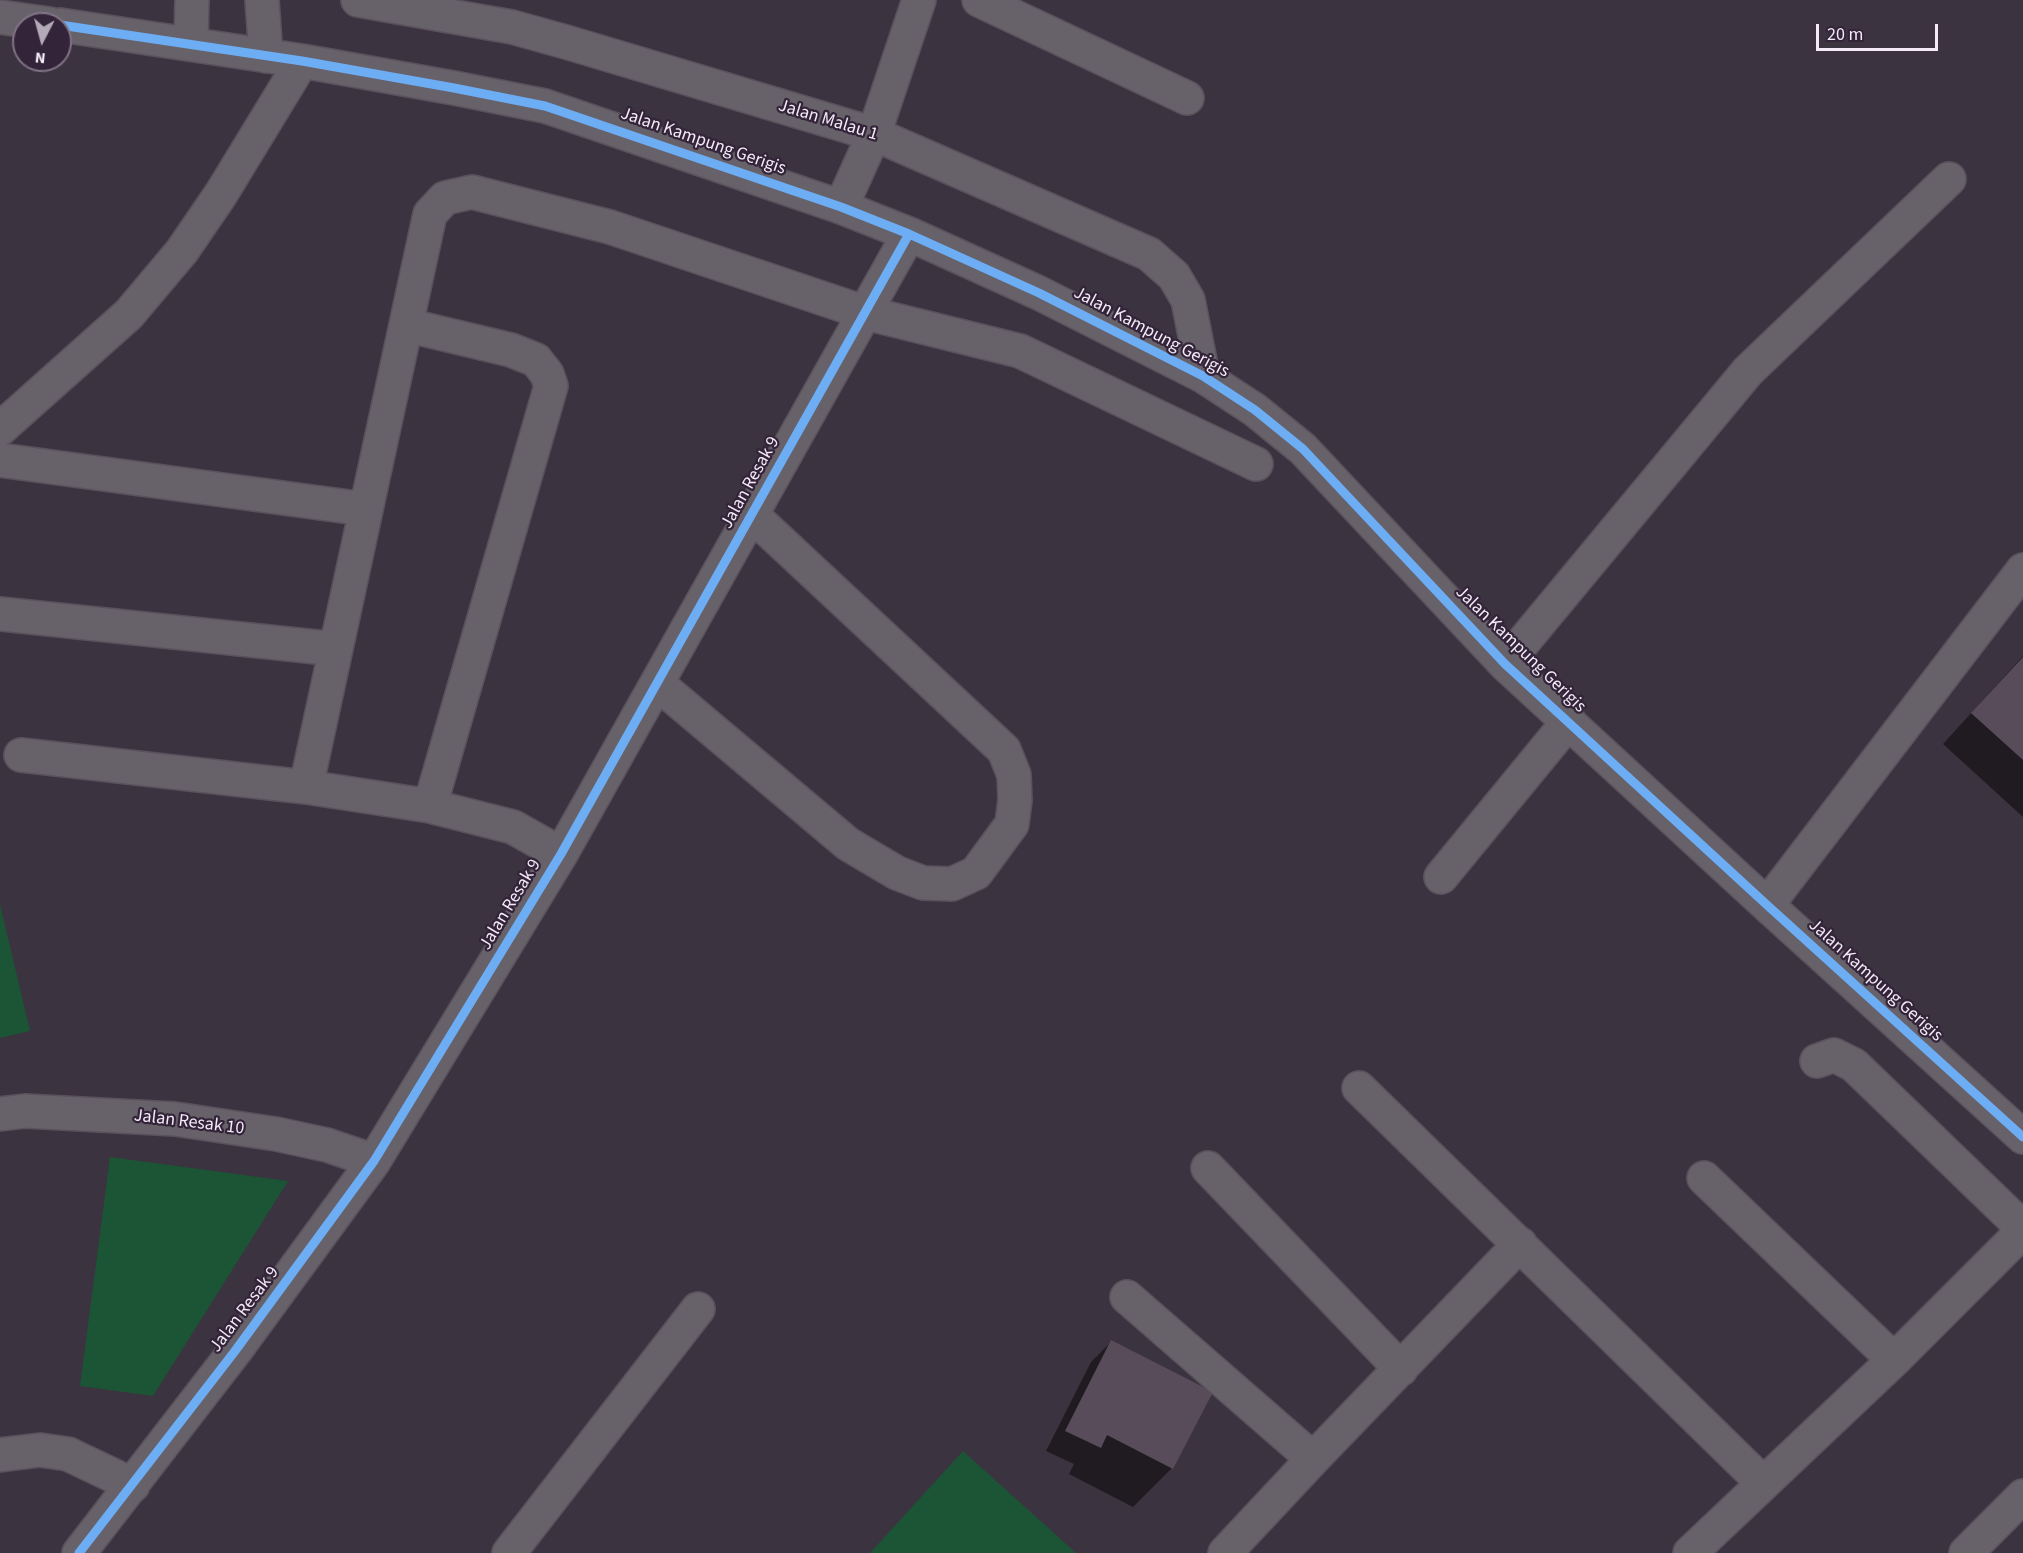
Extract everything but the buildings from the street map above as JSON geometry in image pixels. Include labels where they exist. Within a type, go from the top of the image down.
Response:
[{"type":"street","points":[[191,44],[192,0]]},
{"type":"street","points":[[262,0],[266,56]]},
{"type":"street","name":"Jalan Malau 1","points":[[358,0],[512,27],[874,134],[1149,254],[1174,276],[1188,300],[1203,376]]},
{"type":"street","points":[[841,207],[874,134],[920,0]]},
{"type":"street","points":[[979,0],[1187,98]]},
{"type":"street","name":"Jalan Kampung Gerigis","points":[[72,27],[302,61],[545,106],[841,207],[909,234],[1039,293],[1203,376],[1255,410],[1303,449],[1505,664],[2023,1137]]},
{"type":"street","points":[[0,429],[129,314],[182,251],[221,194],[302,61]]},
{"type":"street","points":[[1505,664],[1748,371],[1949,179]]},
{"type":"street","points":[[306,787],[430,214],[445,198],[472,192],[610,227],[866,313],[1020,351],[1256,464]]},
{"type":"street","name":"Jalan Resak 9","points":[[79,1553],[235,1351],[374,1161],[561,854],[909,234]]},
{"type":"street","points":[[406,325],[519,353],[536,360],[547,374],[550,386],[430,806]]},
{"type":"street","points":[[0,460],[365,509]]},
{"type":"street","points":[[658,684],[848,844],[897,873],[922,883],[952,884],[976,873],[1012,824],[1015,800],[1014,775],[1004,750],[752,515]]},
{"type":"street","points":[[1767,905],[2023,570]]},
{"type":"street","points":[[0,614],[336,649]]},
{"type":"street","points":[[1441,877],[1569,721]]},
{"type":"street","points":[[21,755],[306,787],[430,806],[513,827],[561,854]]},
{"type":"street","points":[[1690,1553],[1894,1360],[2023,1230],[1854,1065],[1834,1055],[1817,1061]]},
{"type":"street","points":[[1359,1088],[1763,1483]]},
{"type":"street","name":"Jalan Resak 10","points":[[0,1114],[25,1111],[175,1119],[276,1134],[327,1145],[374,1161]]},
{"type":"street","points":[[1208,1168],[1401,1369]]},
{"type":"street","points":[[1704,1178],[1894,1360]]},
{"type":"street","points":[[1225,1553],[1520,1244]]},
{"type":"street","points":[[1127,1297],[1313,1459]]},
{"type":"street","points":[[509,1553],[698,1308]]},
{"type":"street","points":[[0,1455],[40,1450],[68,1455],[133,1485]]},
{"type":"street","points":[[1966,1553],[2023,1496]]},
{"type":"green space","points":[[0,904],[30,1031],[0,1038]]},
{"type":"green space","points":[[110,1157],[288,1181],[153,1396],[80,1386]]},
{"type":"green space","points":[[963,1451],[1076,1553],[870,1553]]},
{"type":"cycle path","points":[[72,27],[302,61],[545,106],[841,207],[909,234],[1039,293],[1203,376],[1255,410],[1303,449],[1505,664],[2023,1137]]},
{"type":"cycle path","points":[[79,1553],[235,1351],[374,1161],[561,854],[909,234]]}]
